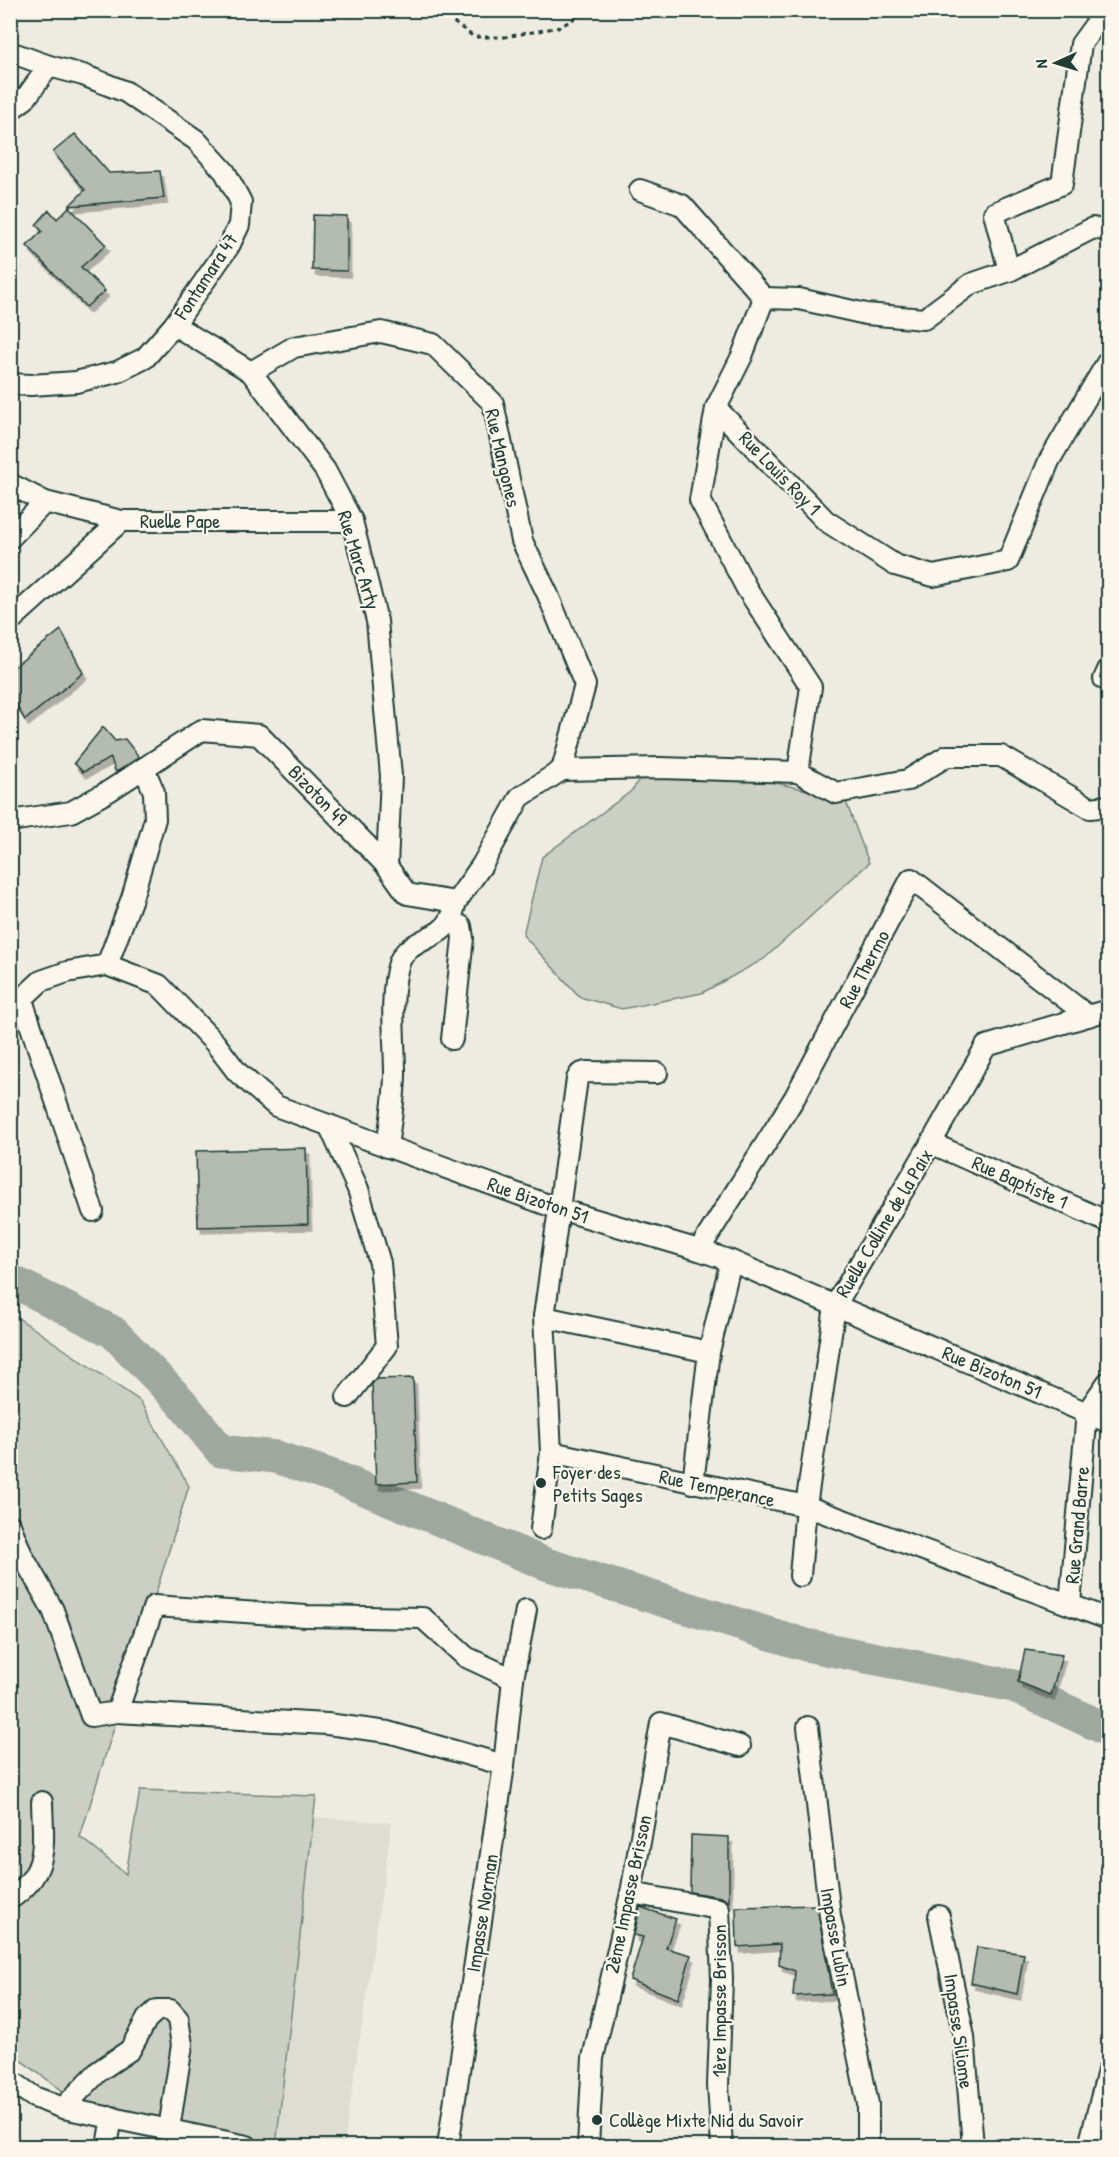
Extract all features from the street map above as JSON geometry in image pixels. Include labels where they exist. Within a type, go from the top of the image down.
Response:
[{"type":"street","points":[[1009,271],[994,213],[1062,184],[1081,44],[1100,18],[1096,10]]},
{"type":"street","name":"Fontamara 47","points":[[10,52],[83,75],[126,92],[196,140],[225,172],[241,202],[238,225],[229,246],[174,325],[145,358],[117,372],[76,382],[10,384]]},
{"type":"street","points":[[10,110],[25,99],[49,66]]},
{"type":"street","points":[[640,190],[682,205],[764,298],[799,299],[866,314],[924,320],[971,284],[1009,271],[1092,228],[1108,231]]},
{"type":"street","points":[[716,408],[742,356],[764,298]]},
{"type":"street","name":"Rue Marc Arty","points":[[174,325],[251,372],[325,470],[352,521],[377,621],[391,776],[387,866]]},
{"type":"street","name":"Rue Mangones","points":[[251,372],[294,348],[381,332],[433,344],[493,403],[522,542],[548,595],[585,685],[562,770]]},
{"type":"street","name":"Rue Louis Roy 1","points":[[716,408],[826,521],[895,564],[933,576],[1008,561],[1049,461],[1108,361]]},
{"type":"street","name":"Rue Louis Roy 1","points":[[716,408],[700,500],[747,589],[811,687],[798,772]]},
{"type":"street","points":[[10,484],[45,502],[121,521]]},
{"type":"street","points":[[10,538],[45,502]]},
{"type":"street","name":"Ruelle Pape","points":[[10,621],[121,521],[352,521]]},
{"type":"street","name":"Bizoton 49","points":[[10,820],[71,812],[109,791],[202,730],[259,735],[387,866],[407,894],[453,911]]},
{"type":"street","points":[[387,1147],[395,1076],[393,1017],[399,961],[415,944],[442,930],[520,797],[562,770],[659,768],[798,772],[836,793],[908,780],[947,756],[1002,756],[1090,808],[1108,806]]},
{"type":"street","points":[[93,1211],[16,1005],[41,981],[67,972],[107,965],[132,898],[155,819],[154,792],[144,768]]},
{"type":"street","name":"Rue Thermo","points":[[699,1250],[795,1097],[911,879],[1088,1016]]},
{"type":"street","points":[[452,1039],[464,938],[453,911]]},
{"type":"street","name":"Rue Bizoton 51","points":[[107,965],[159,985],[215,1043],[237,1072],[276,1106],[559,1209],[699,1250],[731,1262],[1108,1422]]},
{"type":"street","name":"Ruelle Colline de la Paix","points":[[800,1576],[806,1506],[835,1306],[986,1046],[1108,1010]]},
{"type":"street","points":[[540,1529],[551,1452],[544,1317],[577,1080],[580,1074],[586,1072],[657,1073]]},
{"type":"street","points":[[329,1125],[358,1189],[380,1263],[387,1346],[347,1397]]},
{"type":"street","name":"Rue Baptiste 1","points":[[931,1143],[1108,1221]]},
{"type":"street","points":[[693,1483],[709,1352],[731,1262]]},
{"type":"street","points":[[544,1317],[709,1352]]},
{"type":"street","name":"Rue Grand Barre","points":[[1070,1604],[1087,1412],[1108,1382]]},
{"type":"street","name":"Rue Temperance","points":[[551,1452],[806,1506],[1108,1619]]},
{"type":"street","points":[[10,1526],[22,1555],[53,1610],[91,1716],[117,1712],[327,1724],[388,1731],[504,1766]]},
{"type":"street","points":[[117,1712],[154,1605],[306,1616],[423,1618],[466,1658],[513,1679]]},
{"type":"street","name":"Impasse Norman","points":[[448,2146],[504,1766],[513,1679],[526,1610]]},
{"type":"street","name":"2ème Impasse Brisson","points":[[588,2146],[593,2058],[631,1893],[661,1723],[740,1746]]},
{"type":"street","name":"Impasse Lubin","points":[[808,1727],[830,1916],[868,2104],[868,2146]]},
{"type":"street","points":[[10,1899],[23,1891],[34,1878],[43,1852],[42,1802]]},
{"type":"street","name":"1ère Impasse Brisson","points":[[631,1893],[719,1909],[722,1979],[718,2085],[722,2146]]},
{"type":"street","name":"Impasse Siliome","points":[[939,1916],[964,2037],[973,2146]]},
{"type":"street","points":[[63,2108],[99,2071],[130,2050],[147,2019],[157,2010],[170,2010],[178,2019],[182,2045],[169,2129]]},
{"type":"street","points":[[1090,2146],[1108,2071]]},
{"type":"street","points":[[10,2080],[34,2097],[63,2108],[247,2146]]},
{"type":"street","points":[[107,2146],[112,2117]]},
{"type":"path","points":[[441,10],[445,16],[474,37],[505,37],[560,27],[588,10]]},
{"type":"shaded area","points":[[649,760],[708,767],[845,799],[869,863],[764,959],[702,993],[622,1009],[580,997],[523,935],[542,857],[630,792]]},
{"type":"shaded area","points":[[11,1313],[140,1401],[189,1486],[80,1837],[126,1874],[140,1790],[316,1796],[276,2146],[177,2146],[180,2134],[100,2118],[11,2053]]},
{"type":"shaded area","points":[[247,1812],[392,1823],[344,2145],[206,2133]]},
{"type":"building","points":[[75,134],[109,173],[160,171],[164,198],[69,206],[85,190],[53,152]]},
{"type":"building","points":[[69,207],[106,245],[81,267],[105,291],[86,307],[27,246],[42,231],[36,225],[49,210],[57,219]]},
{"type":"building","points":[[313,215],[347,216],[347,271],[312,270]]},
{"type":"building","points":[[61,630],[83,673],[25,720],[10,695],[10,670]]},
{"type":"building","points":[[103,727],[115,741],[125,739],[139,757],[118,771],[115,771],[111,758],[83,772],[74,763]]},
{"type":"building","points":[[306,1148],[308,1224],[198,1227],[196,1151]]},
{"type":"building","points":[[413,1378],[417,1482],[376,1484],[372,1384],[376,1379]]},
{"type":"building","points":[[1025,1650],[1062,1655],[1051,1695],[1018,1682]]},
{"type":"building","points":[[691,1835],[729,1837],[729,1901],[721,1897],[690,1892]]},
{"type":"building","points":[[817,1905],[832,1994],[793,1996],[795,1971],[779,1965],[780,1944],[737,1947],[736,1907]]},
{"type":"building","points":[[640,1907],[676,1919],[666,1948],[691,1955],[678,1999],[630,1980],[643,1937],[634,1935]]},
{"type":"building","points":[[977,1947],[1024,1954],[1017,1994],[971,1983]]},
{"type":"waterway","points":[[10,1280],[113,1332],[181,1402],[221,1451],[276,1457],[333,1476],[546,1564],[806,1645],[1014,1686],[1108,1730]]},
{"type":"place","name":"Foyer des Petits Sages","points":[[541,1483]]},
{"type":"place","name":"Collège Mixte Nid du Savoir","points":[[597,2120]]}]
